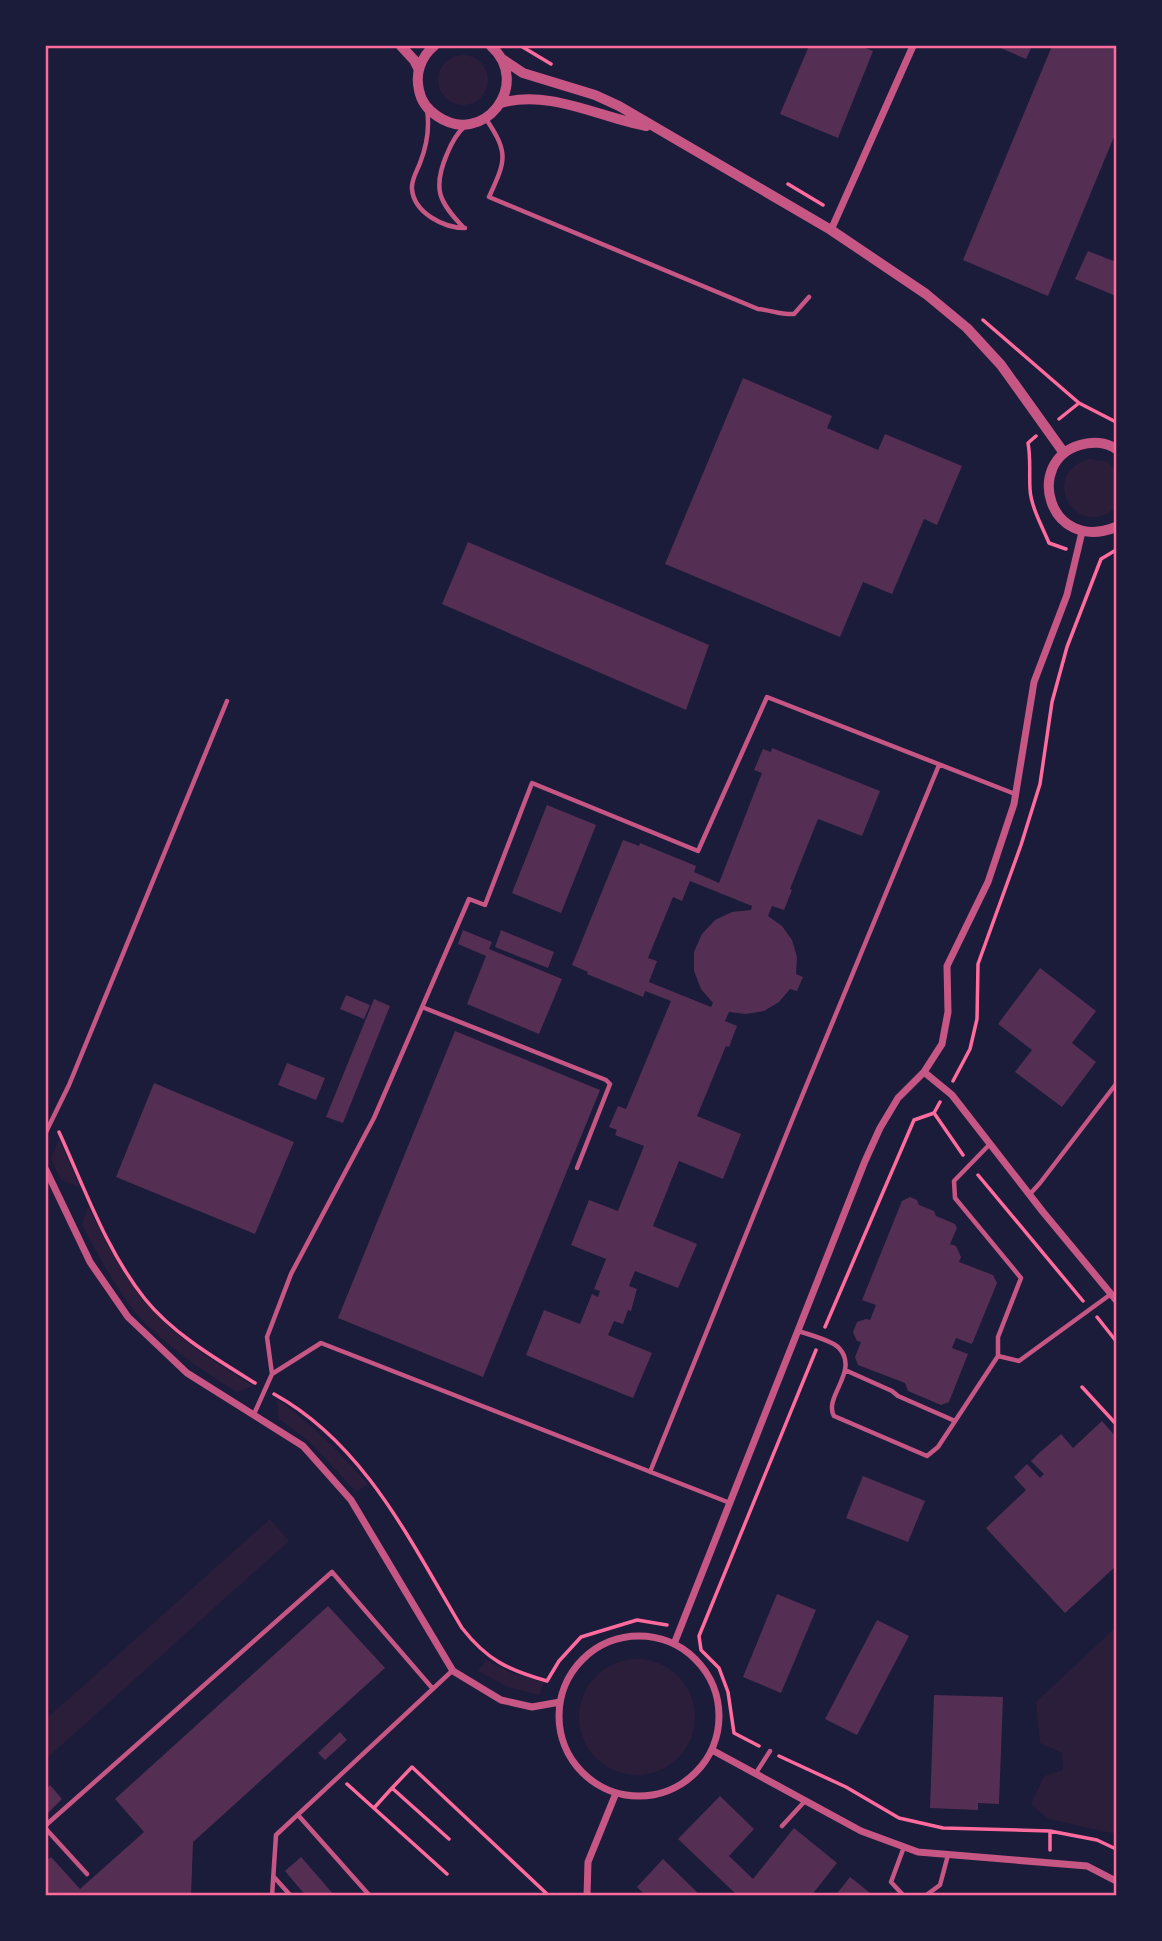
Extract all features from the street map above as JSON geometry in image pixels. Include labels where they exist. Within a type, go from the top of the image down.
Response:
[{"type":"street","points":[[401,46],[419,70]]},
{"type":"street","points":[[434,46],[424,57],[419,70],[418,86],[426,105],[443,120],[467,124],[485,118],[501,103],[507,83],[502,59]]},
{"type":"street","points":[[491,46],[502,59],[523,73],[596,95],[719,163],[831,230],[926,294],[967,328],[1001,365],[1064,453]]},
{"type":"street","points":[[831,230],[913,46]]},
{"type":"street","points":[[501,103],[524,98],[542,99],[652,127]]},
{"type":"street","points":[[1115,445],[1087,443],[1064,453],[1052,468],[1048,488],[1052,507],[1064,523],[1082,532],[1099,533],[1116,527]]},
{"type":"street","points":[[674,1644],[880,1128],[898,1098],[924,1072],[942,1044],[948,1012],[947,966],[988,882],[1015,794],[1034,682],[1067,596],[1082,532]]},
{"type":"street","points":[[924,1072],[952,1096],[1114,1297]]},
{"type":"street","points":[[46,1170],[90,1262],[128,1317],[187,1373],[303,1446],[351,1500],[453,1671],[501,1700],[532,1707],[560,1702]]},
{"type":"street","points":[[626,1637],[650,1637],[674,1644],[694,1658],[702,1668],[718,1701],[719,1726],[712,1750],[700,1769],[672,1789],[639,1797],[616,1793],[595,1783],[577,1768],[565,1748],[559,1725],[560,1702],[568,1679],[582,1659],[603,1644],[626,1637]]},
{"type":"street","points":[[712,1750],[862,1831],[918,1852],[1087,1866],[1116,1881]]},
{"type":"street","points":[[587,1895],[588,1862],[616,1793]]},
{"type":"lane","points":[[426,105],[429,130],[412,188],[424,210],[432,218],[451,228],[465,228],[443,202],[438,187],[439,174],[453,141],[467,124]]},
{"type":"lane","points":[[485,118],[503,150],[503,162],[489,197],[758,309],[784,315],[794,314],[809,296]]},
{"type":"lane","points":[[272,1374],[267,1337],[291,1274],[374,1118],[469,899],[485,905],[532,783],[698,851],[767,697],[1015,794]]},
{"type":"lane","points":[[46,1132],[69,1085],[227,701]]},
{"type":"lane","points":[[650,1472],[939,765]]},
{"type":"lane","points":[[422,1007],[606,1080],[610,1084],[577,1168]]},
{"type":"lane","points":[[1029,1194],[1116,1084]]},
{"type":"lane","points":[[798,1331],[840,1349],[845,1370],[832,1405],[831,1412],[834,1416],[927,1456],[938,1447],[998,1356],[998,1337],[1021,1278],[955,1198],[954,1181],[989,1145]]},
{"type":"lane","points":[[998,1356],[1019,1361],[1089,1308],[1114,1297]]},
{"type":"lane","points":[[254,1414],[272,1374],[321,1343],[730,1503]]},
{"type":"lane","points":[[845,1370],[955,1421]]},
{"type":"lane","points":[[87,1874],[46,1827],[332,1572],[433,1689]]},
{"type":"lane","points":[[272,1895],[276,1835],[453,1671]]},
{"type":"lane","points":[[755,1774],[770,1751]]},
{"type":"lane","points":[[782,1826],[805,1801]]},
{"type":"lane","points":[[298,1815],[370,1895]]},
{"type":"lane","points":[[904,1847],[891,1882],[904,1895]]},
{"type":"lane","points":[[925,1895],[940,1885],[948,1854]]},
{"type":"lane","points":[[274,1877],[291,1895]]},
{"type":"path","points":[[934,1113],[971,1166],[1116,1341]]},
{"type":"path","points":[[52,1118],[111,1250],[146,1300],[196,1346],[292,1404],[341,1445],[389,1503],[474,1644],[513,1671],[547,1681],[559,1661],[581,1637],[620,1624],[637,1620],[680,1629],[699,1636],[701,1650],[719,1668],[728,1692],[734,1732],[846,1787],[899,1818],[943,1828],[1050,1831],[1097,1840],[1116,1849]]},
{"type":"path","points":[[1082,1387],[1116,1424]]},
{"type":"path","points":[[374,1808],[412,1767],[546,1894]]},
{"type":"path","points":[[339,1776],[447,1874]]},
{"type":"path","points":[[392,1788],[449,1839]]},
{"type":"path","points":[[1050,1831],[1050,1863]]},
{"type":"shaded area","points":[[463,55],[480,63],[488,80],[480,97],[463,105],[446,97],[438,80],[446,63]]},
{"type":"shaded area","points":[[1088,459],[1107,461],[1116,470],[1116,507],[1102,516],[1088,517],[1077,512],[1064,491],[1066,479],[1073,467]]},
{"type":"shaded area","points":[[59,1139],[80,1187],[61,1180],[51,1159]]},
{"type":"shaded area","points":[[88,1206],[120,1266],[154,1312],[194,1347],[253,1386],[237,1392],[181,1354],[140,1318],[113,1280],[82,1225]]},
{"type":"shaded area","points":[[277,1399],[325,1439],[368,1484],[356,1492],[309,1441],[279,1419]]},
{"type":"shaded area","points":[[270,1519],[289,1541],[46,1759],[46,1719]]},
{"type":"shaded area","points":[[1116,1627],[1116,1834],[1048,1819],[1031,1804],[1044,1776],[1063,1770],[1062,1753],[1040,1743],[1036,1702]]},
{"type":"shaded area","points":[[637,1659],[659,1664],[678,1676],[690,1695],[695,1717],[690,1739],[678,1758],[659,1770],[637,1775],[615,1770],[596,1758],[584,1739],[579,1717],[584,1695],[596,1676],[615,1664]]},
{"type":"shaded area","points":[[486,1660],[512,1673],[544,1682],[539,1695],[508,1687],[478,1671]]},
{"type":"building","points":[[809,46],[860,46],[873,51],[838,138],[780,114]]},
{"type":"building","points":[[996,46],[1032,46],[1026,59]]},
{"type":"building","points":[[1052,46],[1116,46],[1116,132],[1048,296],[963,260]]},
{"type":"building","points":[[1088,251],[1116,262],[1116,296],[1075,279]]},
{"type":"building","points":[[743,378],[832,416],[827,428],[878,450],[885,434],[962,466],[937,525],[924,519],[892,594],[863,582],[840,637],[665,564]]},
{"type":"building","points":[[468,542],[709,645],[686,710],[442,604]]},
{"type":"building","points":[[772,748],[880,791],[862,836],[818,819],[784,910],[772,906],[768,916],[782,926],[792,940],[797,957],[796,974],[803,977],[797,991],[790,989],[779,1002],[764,1011],[746,1014],[729,1012],[725,1021],[737,1026],[697,1116],[741,1134],[723,1179],[679,1161],[653,1226],[697,1244],[678,1288],[635,1271],[629,1286],[637,1289],[631,1311],[628,1310],[623,1324],[614,1321],[608,1335],[652,1353],[633,1398],[526,1355],[544,1310],[580,1324],[592,1294],[598,1297],[600,1291],[594,1289],[606,1259],[571,1245],[589,1200],[618,1211],[644,1146],[615,1135],[617,1130],[609,1127],[618,1106],[626,1109],[671,1001],[645,991],[643,997],[572,965],[623,840],[639,846],[640,843],[696,866],[694,872],[719,883],[762,773],[754,770],[763,749],[771,752]],"holes":[[[690,881],[752,906],[751,910],[732,912],[715,920],[702,934],[694,952],[694,971],[701,989],[713,1003],[711,1007],[649,982],[657,961],[648,958],[673,897],[682,901]]]},
{"type":"building","points":[[547,805],[596,825],[561,913],[512,893]]},
{"type":"building","points":[[463,930],[492,942],[489,949],[562,979],[539,1034],[467,1004],[486,956],[458,944]]},
{"type":"building","points":[[501,930],[554,952],[548,968],[495,947]]},
{"type":"building","points":[[1040,968],[1096,1011],[1072,1043],[1096,1062],[1062,1107],[1015,1072],[1032,1050],[998,1024]]},
{"type":"building","points":[[346,995],[370,1005],[364,1019],[340,1009]]},
{"type":"building","points":[[374,999],[390,1006],[343,1123],[326,1117]]},
{"type":"building","points":[[455,1031],[600,1090],[483,1377],[338,1318]]},
{"type":"building","points":[[287,1063],[325,1078],[316,1100],[278,1085]]},
{"type":"building","points":[[154,1083],[294,1142],[255,1234],[116,1177]]},
{"type":"building","points":[[910,1197],[917,1200],[919,1205],[934,1211],[936,1216],[955,1224],[957,1228],[950,1244],[956,1246],[961,1257],[959,1262],[993,1275],[997,1283],[972,1344],[956,1338],[952,1348],[968,1354],[949,1402],[941,1405],[908,1391],[905,1383],[858,1365],[855,1357],[861,1342],[857,1341],[853,1332],[857,1322],[870,1320],[876,1305],[862,1300],[902,1201]]},
{"type":"building","points":[[1102,1421],[1116,1437],[1116,1566],[1065,1613],[986,1528],[1026,1490],[1014,1477],[1027,1464],[1040,1478],[1044,1474],[1031,1461],[1038,1454],[1061,1434],[1073,1448]]},
{"type":"building","points":[[863,1476],[925,1501],[908,1542],[846,1518]]},
{"type":"building","points":[[777,1594],[816,1610],[781,1693],[743,1677]]},
{"type":"building","points":[[328,1606],[385,1668],[193,1842],[191,1896],[46,1896],[46,1861],[51,1857],[80,1889],[144,1832],[115,1799]]},
{"type":"building","points":[[877,1620],[909,1636],[857,1735],[825,1719]]},
{"type":"building","points":[[934,1695],[1003,1697],[999,1804],[978,1803],[978,1810],[930,1808]]},
{"type":"building","points":[[340,1732],[347,1740],[325,1760],[318,1753]]},
{"type":"building","points":[[50,1785],[62,1799],[46,1815],[46,1790]]},
{"type":"building","points":[[720,1796],[754,1829],[729,1856],[753,1879],[794,1828],[837,1863],[811,1896],[738,1896],[678,1839]]},
{"type":"building","points":[[301,1857],[335,1896],[306,1896],[285,1871]]},
{"type":"building","points":[[663,1859],[701,1896],[646,1896],[637,1887]]},
{"type":"building","points":[[850,1877],[874,1896],[835,1896]]}]
